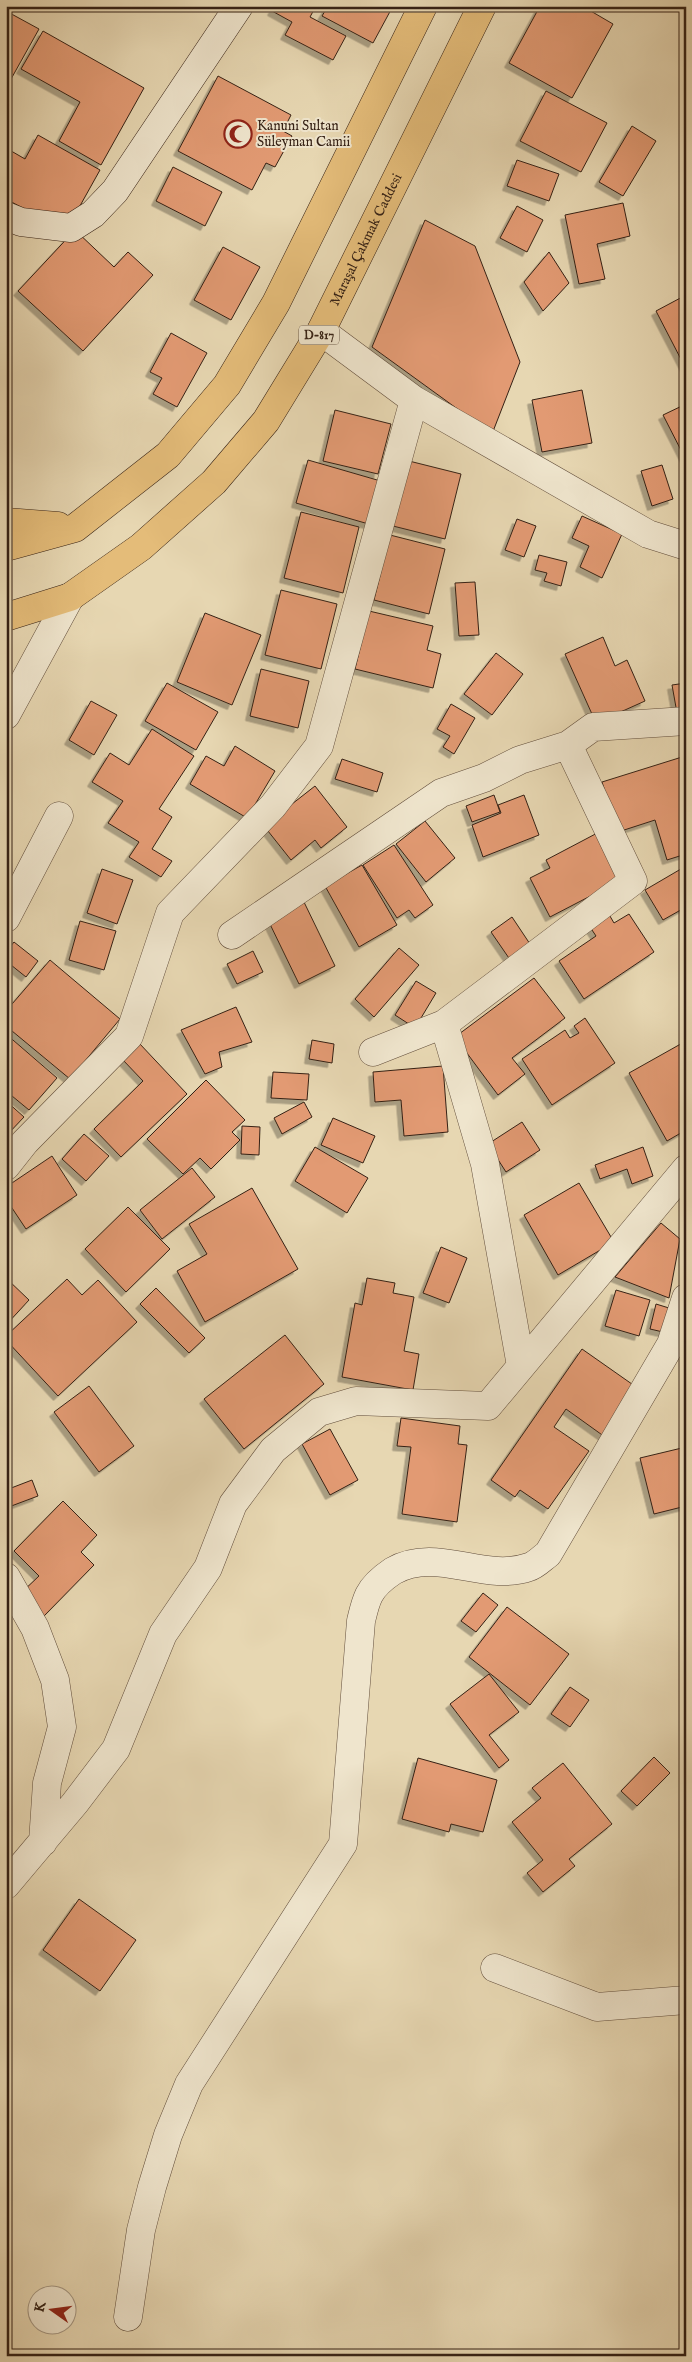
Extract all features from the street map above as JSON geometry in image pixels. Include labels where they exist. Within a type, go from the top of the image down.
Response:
[{"type":"highway","points":[[6,547],[75,528],[168,455],[227,385],[276,303],[423,6]]},
{"type":"highway","name":"Maraşal Çakmak Caddesi","points":[[70,597],[141,547],[214,482],[266,421],[322,330],[482,6]]},
{"type":"highway","points":[[6,522],[75,528]]},
{"type":"highway","name":"D-817","points":[[6,617],[70,597]]},
{"type":"street","points":[[6,216],[21,222],[71,228],[93,214],[115,191],[239,6]]},
{"type":"street","points":[[322,330],[414,400],[648,534],[686,546]]},
{"type":"street","points":[[6,1166],[25,1142],[129,1036],[170,913],[273,806],[319,746],[414,400]]},
{"type":"street","points":[[6,715],[70,597]]},
{"type":"street","points":[[232,935],[441,793],[484,778],[520,760],[568,745],[593,727],[686,721]]},
{"type":"street","points":[[373,1052],[444,1024],[633,881],[568,745]]},
{"type":"street","points":[[6,918],[59,816]]},
{"type":"street","points":[[444,1024],[485,1164],[521,1366]]},
{"type":"street","points":[[6,1885],[43,1842],[116,1749],[163,1634],[208,1568],[233,1504],[274,1450],[319,1412],[356,1401],[488,1406],[686,1168]]},
{"type":"street","points":[[128,2317],[141,2230],[152,2187],[168,2135],[189,2084],[343,1844],[361,1621],[369,1595],[384,1576],[404,1564],[431,1560],[494,1570],[514,1571],[531,1566],[548,1554],[672,1344],[686,1298]]},
{"type":"street","points":[[6,1577],[35,1628],[55,1680],[62,1727],[47,1783],[43,1842]]},
{"type":"street","points":[[495,1968],[597,2007],[686,2000]]},
{"type":"building","points":[[275,6],[316,6],[310,17],[346,36],[333,60],[285,35],[292,22],[272,11]]},
{"type":"building","points":[[328,6],[393,6],[373,43],[322,16]]},
{"type":"building","points":[[540,6],[591,6],[589,10],[613,24],[572,98],[509,63]]},
{"type":"building","points":[[6,11],[39,29],[6,88]]},
{"type":"building","points":[[43,31],[144,88],[101,165],[59,141],[80,102],[21,69]]},
{"type":"building","name":"Kanuni Sultan Süleyman Camii","points":[[218,76],[291,115],[283,131],[292,136],[275,167],[266,163],[252,190],[178,151]]},
{"type":"building","points":[[546,91],[607,123],[581,172],[520,141]]},
{"type":"building","points":[[632,126],[656,141],[623,196],[599,182]]},
{"type":"building","points":[[38,135],[100,170],[76,213],[45,220],[6,199],[6,148],[25,159]]},
{"type":"building","points":[[517,160],[559,174],[549,201],[507,186]]},
{"type":"building","points":[[173,167],[222,192],[205,226],[156,201]]},
{"type":"building","points":[[623,203],[630,236],[597,244],[605,279],[579,284],[565,215]]},
{"type":"building","points":[[517,206],[543,220],[527,252],[500,238]]},
{"type":"building","points":[[425,220],[475,246],[520,362],[492,434],[372,347]]},
{"type":"building","points":[[75,230],[114,267],[128,252],[153,275],[83,351],[18,291]]},
{"type":"building","points":[[223,247],[260,267],[231,320],[194,300]]},
{"type":"building","points":[[549,252],[569,283],[543,311],[524,282]]},
{"type":"building","points":[[686,295],[686,369],[656,311]]},
{"type":"building","points":[[171,333],[207,353],[177,407],[153,394],[162,378],[150,372]]},
{"type":"building","points":[[582,390],[592,443],[542,452],[532,400]]},
{"type":"building","points":[[686,404],[686,460],[663,415]]},
{"type":"building","points":[[335,410],[391,424],[378,474],[323,461]]},
{"type":"building","points":[[308,460],[384,482],[372,525],[296,503]]},
{"type":"building","points":[[405,460],[461,474],[445,539],[389,525]]},
{"type":"building","points":[[662,465],[673,499],[652,506],[641,471]]},
{"type":"building","points":[[301,512],[359,527],[343,593],[284,578]]},
{"type":"building","points":[[582,516],[622,534],[602,578],[580,567],[589,546],[572,538]]},
{"type":"building","points":[[517,519],[536,526],[524,557],[505,550]]},
{"type":"building","points":[[390,535],[445,549],[429,614],[374,600]]},
{"type":"building","points":[[539,555],[567,562],[561,586],[544,581],[547,573],[535,570]]},
{"type":"building","points":[[475,582],[479,635],[459,636],[455,583]]},
{"type":"building","points":[[281,590],[337,604],[321,669],[265,655]]},
{"type":"building","points":[[369,611],[433,626],[427,650],[441,654],[433,688],[355,669]]},
{"type":"building","points":[[205,613],[261,635],[232,705],[177,682]]},
{"type":"building","points":[[603,637],[615,666],[627,660],[645,701],[596,723],[565,654]]},
{"type":"building","points":[[496,653],[523,674],[492,715],[464,694]]},
{"type":"building","points":[[261,669],[309,681],[298,728],[250,716]]},
{"type":"building","points":[[167,683],[218,712],[196,750],[145,721]]},
{"type":"building","points":[[686,683],[686,711],[677,713],[672,685]]},
{"type":"building","points":[[91,701],[117,715],[94,755],[69,740]]},
{"type":"building","points":[[451,704],[475,718],[454,754],[443,747],[450,736],[437,729]]},
{"type":"building","points":[[152,729],[194,756],[159,809],[172,817],[152,849],[172,861],[161,877],[129,857],[139,842],[108,823],[123,801],[92,782],[110,753],[129,765]]},
{"type":"building","points":[[235,746],[275,771],[247,818],[190,784],[206,756],[224,766]]},
{"type":"building","points":[[682,757],[686,769],[686,854],[667,860],[655,820],[618,832],[602,782]]},
{"type":"building","points":[[342,759],[383,773],[377,792],[335,779]]},
{"type":"building","points":[[315,786],[347,827],[321,848],[315,840],[291,860],[264,826]]},
{"type":"building","points":[[494,795],[500,812],[472,822],[466,806]]},
{"type":"building","points":[[524,795],[539,835],[483,857],[472,825],[501,813],[498,805]]},
{"type":"building","points":[[425,821],[455,858],[426,882],[396,844]]},
{"type":"building","points":[[603,830],[627,877],[550,917],[530,878],[550,868],[546,860]]},
{"type":"building","points":[[394,845],[433,905],[415,918],[409,910],[397,918],[363,865]]},
{"type":"building","points":[[362,865],[397,925],[359,947],[325,886]]},
{"type":"building","points":[[686,866],[686,907],[663,920],[645,890]]},
{"type":"building","points":[[102,869],[133,880],[117,924],[87,913]]},
{"type":"building","points":[[303,900],[335,966],[299,984],[267,918]]},
{"type":"building","points":[[607,911],[614,923],[629,914],[654,952],[584,999],[559,961],[596,936],[588,924]]},
{"type":"building","points":[[512,917],[534,950],[513,964],[491,932]]},
{"type":"building","points":[[80,921],[116,931],[104,970],[69,960]]},
{"type":"building","points":[[14,942],[38,961],[26,977],[6,961],[6,952]]},
{"type":"building","points":[[399,948],[419,965],[374,1017],[355,999]]},
{"type":"building","points":[[253,951],[263,972],[237,984],[227,964]]},
{"type":"building","points":[[50,960],[120,1019],[70,1079],[6,1026],[6,1011]]},
{"type":"building","points":[[534,978],[565,1018],[512,1058],[525,1074],[498,1095],[455,1037]]},
{"type":"building","points":[[416,981],[436,993],[415,1028],[395,1015]]},
{"type":"building","points":[[236,1007],[252,1042],[219,1052],[222,1067],[205,1074],[181,1030]]},
{"type":"building","points":[[585,1018],[615,1063],[552,1105],[522,1059],[565,1030],[570,1038],[579,1033],[574,1026]]},
{"type":"building","points":[[6,1034],[57,1078],[29,1110],[6,1091]]},
{"type":"building","points":[[312,1040],[334,1044],[332,1063],[309,1059]]},
{"type":"building","points":[[686,1041],[686,1130],[667,1141],[629,1073]]},
{"type":"building","points":[[139,1043],[187,1094],[121,1157],[94,1129],[143,1081],[122,1059]]},
{"type":"building","points":[[443,1066],[448,1132],[404,1136],[401,1100],[375,1102],[373,1072]]},
{"type":"building","points":[[273,1072],[309,1074],[307,1100],[271,1098]]},
{"type":"building","points":[[206,1080],[245,1120],[232,1132],[240,1140],[211,1169],[200,1158],[183,1174],[147,1139]]},
{"type":"building","points":[[6,1101],[24,1117],[6,1136]]},
{"type":"building","points":[[304,1102],[312,1117],[282,1134],[274,1118]]},
{"type":"building","points":[[333,1118],[375,1136],[363,1163],[321,1145]]},
{"type":"building","points":[[522,1122],[540,1150],[506,1172],[488,1144]]},
{"type":"building","points":[[242,1126],[260,1127],[259,1155],[241,1154]]},
{"type":"building","points":[[84,1134],[109,1156],[86,1181],[62,1159]]},
{"type":"building","points":[[315,1147],[368,1178],[347,1213],[295,1181]]},
{"type":"building","points":[[643,1147],[653,1176],[632,1184],[627,1169],[600,1179],[595,1165]]},
{"type":"building","points":[[52,1156],[77,1195],[26,1229],[6,1199],[6,1187]]},
{"type":"building","points":[[192,1168],[215,1197],[162,1239],[140,1210]]},
{"type":"building","points":[[579,1183],[614,1242],[558,1275],[524,1215]]},
{"type":"building","points":[[252,1188],[298,1269],[205,1322],[177,1271],[207,1254],[189,1224]]},
{"type":"building","points":[[128,1207],[170,1249],[126,1292],[85,1249]]},
{"type":"building","points":[[661,1223],[680,1239],[669,1298],[615,1277]]},
{"type":"building","points":[[441,1247],[467,1258],[449,1303],[423,1293]]},
{"type":"building","points":[[6,1278],[29,1300],[6,1325]]},
{"type":"building","points":[[367,1278],[395,1283],[393,1293],[414,1297],[404,1351],[419,1354],[413,1390],[342,1377],[355,1303],[362,1305]]},
{"type":"building","points":[[67,1279],[82,1295],[98,1280],[137,1322],[58,1396],[6,1340],[6,1336]]},
{"type":"building","points":[[156,1288],[205,1338],[189,1353],[140,1304]]},
{"type":"building","points":[[616,1290],[650,1300],[639,1336],[605,1326]]},
{"type":"building","points":[[656,1304],[669,1308],[663,1332],[650,1329]]},
{"type":"building","points":[[285,1335],[324,1384],[244,1449],[204,1399]]},
{"type":"building","points":[[582,1349],[639,1389],[605,1437],[566,1409],[554,1427],[589,1451],[548,1509],[520,1490],[515,1497],[491,1480]]},
{"type":"building","points":[[89,1386],[134,1446],[99,1472],[54,1412]]},
{"type":"building","points":[[401,1418],[460,1426],[458,1444],[467,1445],[457,1522],[402,1514],[411,1447],[397,1446]]},
{"type":"building","points":[[330,1429],[358,1480],[330,1495],[302,1444]]},
{"type":"building","points":[[686,1447],[686,1506],[654,1514],[640,1458]]},
{"type":"building","points":[[32,1480],[38,1496],[6,1508],[6,1490]]},
{"type":"building","points":[[63,1501],[97,1535],[81,1552],[94,1565],[44,1616],[21,1593],[39,1576],[14,1551]]},
{"type":"building","points":[[483,1593],[498,1605],[476,1632],[461,1621]]},
{"type":"building","points":[[507,1607],[569,1654],[530,1705],[469,1657]]},
{"type":"building","points":[[489,1674],[519,1712],[489,1735],[509,1760],[499,1768],[450,1704]]},
{"type":"building","points":[[570,1687],[589,1700],[570,1727],[551,1714]]},
{"type":"building","points":[[654,1757],[670,1773],[637,1806],[621,1791]]},
{"type":"building","points":[[418,1758],[497,1780],[483,1832],[451,1824],[449,1832],[402,1819]]},
{"type":"building","points":[[563,1763],[612,1824],[569,1859],[575,1866],[543,1892],[527,1873],[543,1860],[512,1822],[541,1798],[532,1788]]},
{"type":"building","points":[[6,1776],[10,1777],[6,1791]]},
{"type":"building","points":[[79,1899],[136,1940],[100,1991],[43,1950]]},
{"type":"place","name":"Kanuni Sultan Süleyman Camii","points":[[238,134]]}]
